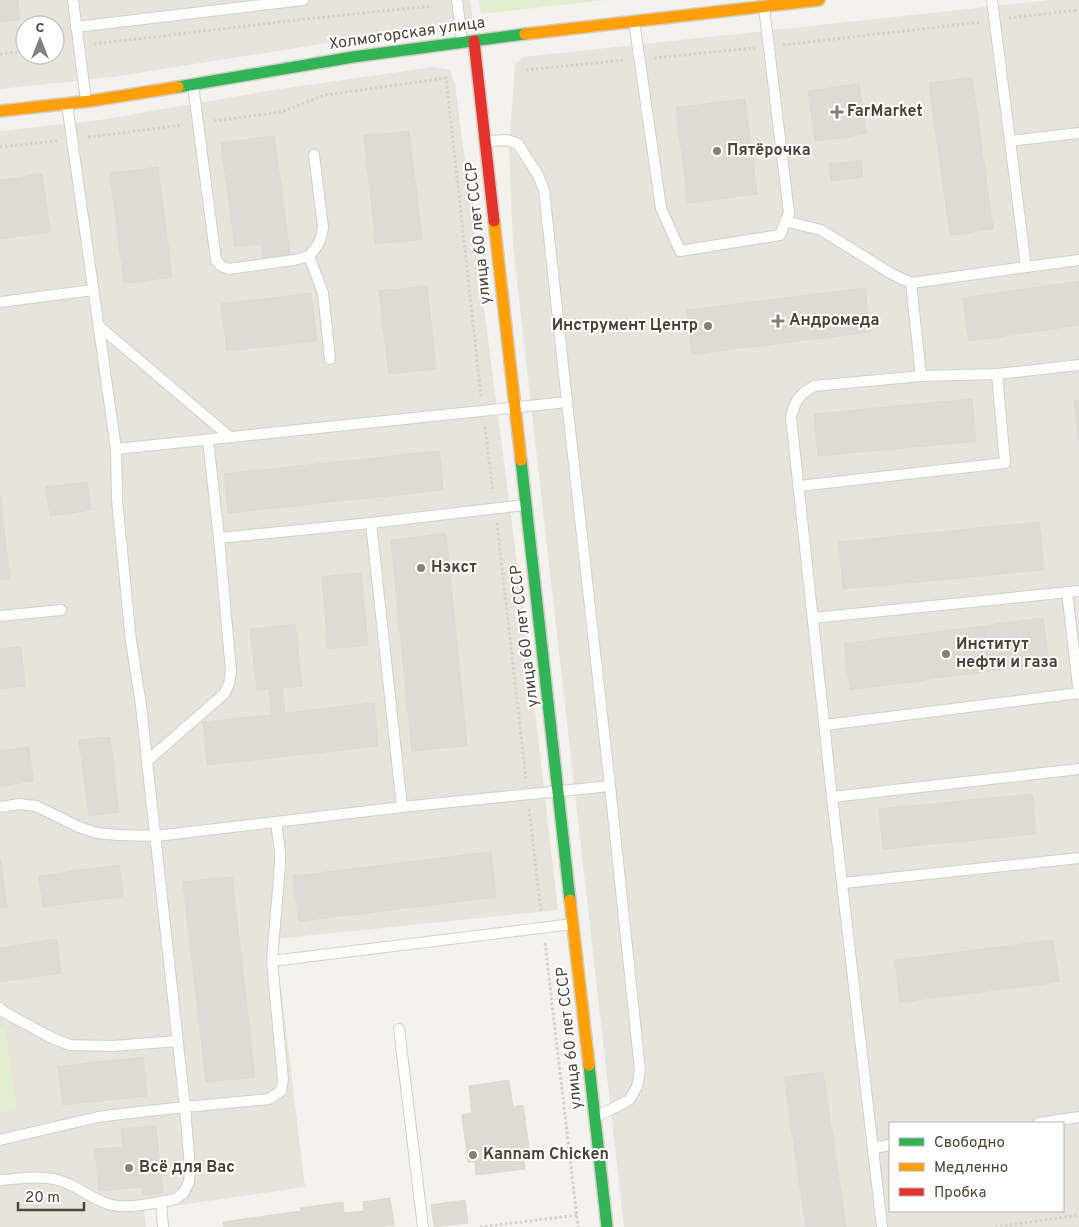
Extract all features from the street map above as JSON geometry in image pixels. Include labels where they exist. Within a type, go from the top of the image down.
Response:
[{"type":"main road","name":"Холмогорская улица","points":[[0,111],[86,102],[355,57],[634,21],[820,0]]},
{"type":"main road","name":"улица 60 лет СССР","points":[[468,42],[485,141],[607,1227]]},
{"type":"lane","points":[[73,0],[86,102]]},
{"type":"lane","points":[[76,27],[303,0]]},
{"type":"lane","points":[[456,0],[468,42]]},
{"type":"lane","points":[[992,0],[1026,267]]},
{"type":"lane","points":[[634,21],[661,208],[680,251],[780,236],[789,213],[764,6]]},
{"type":"lane","points":[[193,85],[216,260],[221,266],[228,268],[294,260],[309,256],[318,247],[323,227],[314,155]]},
{"type":"lane","points":[[0,1180],[42,1177],[59,1180],[104,1203],[125,1207],[176,1199],[184,1192],[189,1182],[190,1168],[156,836],[141,705],[131,641],[117,500],[116,449],[67,104]]},
{"type":"lane","points":[[1010,141],[1079,133]]},
{"type":"lane","points":[[485,141],[507,140],[518,144],[538,175],[544,190],[640,1070],[637,1087],[629,1100],[596,1118]]},
{"type":"lane","points":[[785,221],[821,230],[892,274],[911,283],[1079,260]]},
{"type":"lane","points":[[309,256],[323,293],[330,359]]},
{"type":"lane","points":[[911,283],[921,376]]},
{"type":"lane","points":[[0,302],[93,290]]},
{"type":"lane","points":[[100,326],[230,437]]},
{"type":"lane","points":[[882,1227],[832,797],[791,417],[795,403],[802,393],[814,386],[921,376],[997,374],[1079,365]]},
{"type":"lane","points":[[799,486],[1006,463],[997,374]]},
{"type":"lane","points":[[116,449],[567,402]]},
{"type":"lane","points":[[147,761],[224,694],[229,684],[231,671],[208,440]]},
{"type":"lane","points":[[219,538],[526,505]]},
{"type":"lane","points":[[371,523],[402,807]]},
{"type":"lane","points":[[813,618],[1079,590]]},
{"type":"lane","points":[[825,725],[1079,693],[1067,592]]},
{"type":"lane","points":[[0,616],[62,610]]},
{"type":"lane","points":[[832,797],[1079,769]]},
{"type":"lane","points":[[0,806],[19,804],[36,806],[79,827],[97,833],[156,836],[402,807],[610,786]]},
{"type":"lane","points":[[0,1140],[98,1118],[269,1098],[281,1091],[284,1080],[272,961],[280,864],[276,822]]},
{"type":"lane","points":[[843,883],[1079,858]]},
{"type":"lane","points":[[272,961],[574,924]]},
{"type":"lane","points":[[0,1008],[52,1038],[70,1045],[113,1046],[178,1040]]},
{"type":"lane","points":[[399,1029],[423,1227]]},
{"type":"lane","points":[[1046,1122],[1079,1117]]},
{"type":"lane","points":[[872,1148],[889,1145]]},
{"type":"lane","points":[[161,1202],[163,1227]]},
{"type":"path","points":[[65,47],[432,6]]},
{"type":"path","points":[[526,70],[768,47],[1079,10]]},
{"type":"path","points":[[0,54],[15,52]]},
{"type":"path","points":[[0,147],[281,112],[326,95],[446,78],[578,1227]]},
{"type":"path","points":[[480,1227],[577,1215]]},
{"type":"path","points":[[995,1227],[1079,1215]]},
{"type":"shaded area","points":[[0,0],[470,0],[473,20],[113,77],[0,89]]},
{"type":"shaded area","points":[[1050,0],[1079,0],[1079,1227],[624,1227],[513,246],[509,146],[515,64],[523,57]]},
{"type":"shaded area","points":[[433,67],[450,70],[455,84],[526,632],[558,910],[275,939],[305,1187],[144,1210],[146,1227],[0,1227],[0,131],[100,120],[273,90]]},
{"type":"green space","points":[[479,0],[606,0],[481,14]]},
{"type":"green space","points":[[5,1028],[17,1110],[0,1113],[0,1029]]},
{"type":"building","points":[[0,0],[18,0],[20,15],[15,15],[15,20],[0,22]]},
{"type":"building","points":[[972,78],[993,229],[950,235],[929,83]]},
{"type":"building","name":"FarMarket","points":[[859,84],[866,134],[815,141],[808,91]]},
{"type":"building","name":"Пятёрочка","points":[[745,99],[757,194],[688,203],[676,108]]},
{"type":"building","points":[[409,131],[422,239],[376,244],[364,136]]},
{"type":"building","points":[[274,136],[290,254],[263,258],[261,244],[235,247],[221,143]]},
{"type":"building","points":[[861,160],[863,177],[831,181],[829,164]]},
{"type":"building","points":[[158,167],[172,277],[124,283],[110,173]]},
{"type":"building","points":[[42,174],[50,232],[0,239],[0,180]]},
{"type":"building","points":[[1079,281],[1079,325],[969,341],[963,298]]},
{"type":"building","points":[[427,286],[436,369],[389,374],[379,291]]},
{"type":"building","name":"Андромеда","points":[[865,288],[870,332],[692,354],[687,310]]},
{"type":"building","points":[[311,293],[317,341],[227,351],[221,304]]},
{"type":"building","points":[[972,399],[976,441],[818,456],[814,414]]},
{"type":"building","points":[[1074,400],[1079,400],[1079,443]]},
{"type":"building","points":[[439,451],[443,490],[228,513],[224,474]]},
{"type":"building","points":[[87,482],[91,510],[50,516],[46,487]]},
{"type":"building","points":[[0,496],[10,579],[0,580]]},
{"type":"building","points":[[1039,522],[1044,570],[843,589],[839,542]]},
{"type":"building","points":[[446,534],[467,746],[412,751],[391,540]]},
{"type":"building","points":[[361,573],[368,645],[328,649],[322,577]]},
{"type":"building","name":"Институт нефти и газа","points":[[1043,618],[1049,663],[850,690],[844,644]]},
{"type":"building","points":[[295,624],[302,686],[282,688],[285,713],[374,703],[378,746],[207,765],[203,722],[272,715],[269,689],[257,690],[250,629]]},
{"type":"building","points":[[21,647],[25,686],[0,689],[0,649]]},
{"type":"building","points":[[110,737],[119,812],[89,816],[79,740]]},
{"type":"building","points":[[29,747],[33,781],[0,786],[0,751]]},
{"type":"building","points":[[1032,794],[1036,834],[883,849],[879,809]]},
{"type":"building","points":[[491,852],[496,897],[299,921],[293,876]]},
{"type":"building","points":[[0,858],[7,907],[0,908]]},
{"type":"building","points":[[119,865],[123,896],[43,907],[39,876]]},
{"type":"building","points":[[232,877],[255,1077],[206,1082],[183,882]]},
{"type":"building","points":[[56,939],[61,973],[0,982],[0,948]]},
{"type":"building","points":[[1053,940],[1059,982],[900,1002],[895,960]]},
{"type":"building","points":[[143,1057],[147,1096],[63,1105],[58,1067]]},
{"type":"building","points":[[823,1072],[846,1227],[806,1227],[784,1077]]},
{"type":"building","points":[[509,1080],[513,1107],[523,1105],[530,1154],[523,1155],[525,1169],[476,1175],[475,1162],[468,1162],[462,1115],[472,1113],[469,1086]]},
{"type":"building","name":"Всё для Вас","points":[[156,1126],[163,1193],[143,1195],[142,1187],[99,1191],[95,1149],[123,1147],[121,1129]]},
{"type":"building","points":[[390,1198],[394,1225],[379,1227],[224,1227],[223,1222],[301,1211],[300,1208],[343,1202],[344,1213],[364,1211],[363,1202]]},
{"type":"building","points":[[465,1200],[468,1223],[434,1227],[431,1205]]},
{"type":"traffic: fast","points":[[178,87],[353,57],[525,34]]},
{"type":"traffic: fast","points":[[521,460],[570,900]]},
{"type":"traffic: fast","points":[[589,1065],[607,1227]]},
{"type":"traffic: slow","points":[[525,34],[819,0]]},
{"type":"traffic: slow","points":[[0,111],[90,101],[178,87]]},
{"type":"traffic: slow","points":[[494,221],[521,460]]},
{"type":"traffic: slow","points":[[570,900],[589,1065]]},
{"type":"traffic: jam","points":[[474,41],[494,221]]},
{"type":"place","name":"FarMarket","points":[[837,112]]},
{"type":"place","name":"Пятёрочка","points":[[717,151]]},
{"type":"place","name":"Андромеда","points":[[778,321]]},
{"type":"place","name":"Инструмент Центр","points":[[708,326]]},
{"type":"place","name":"Нэкст","points":[[421,568]]},
{"type":"place","name":"Институт нефти и газа","points":[[946,654]]},
{"type":"place","name":"Kannam Chicken","points":[[473,1155]]},
{"type":"place","name":"Всё для Вас","points":[[129,1168]]}]
